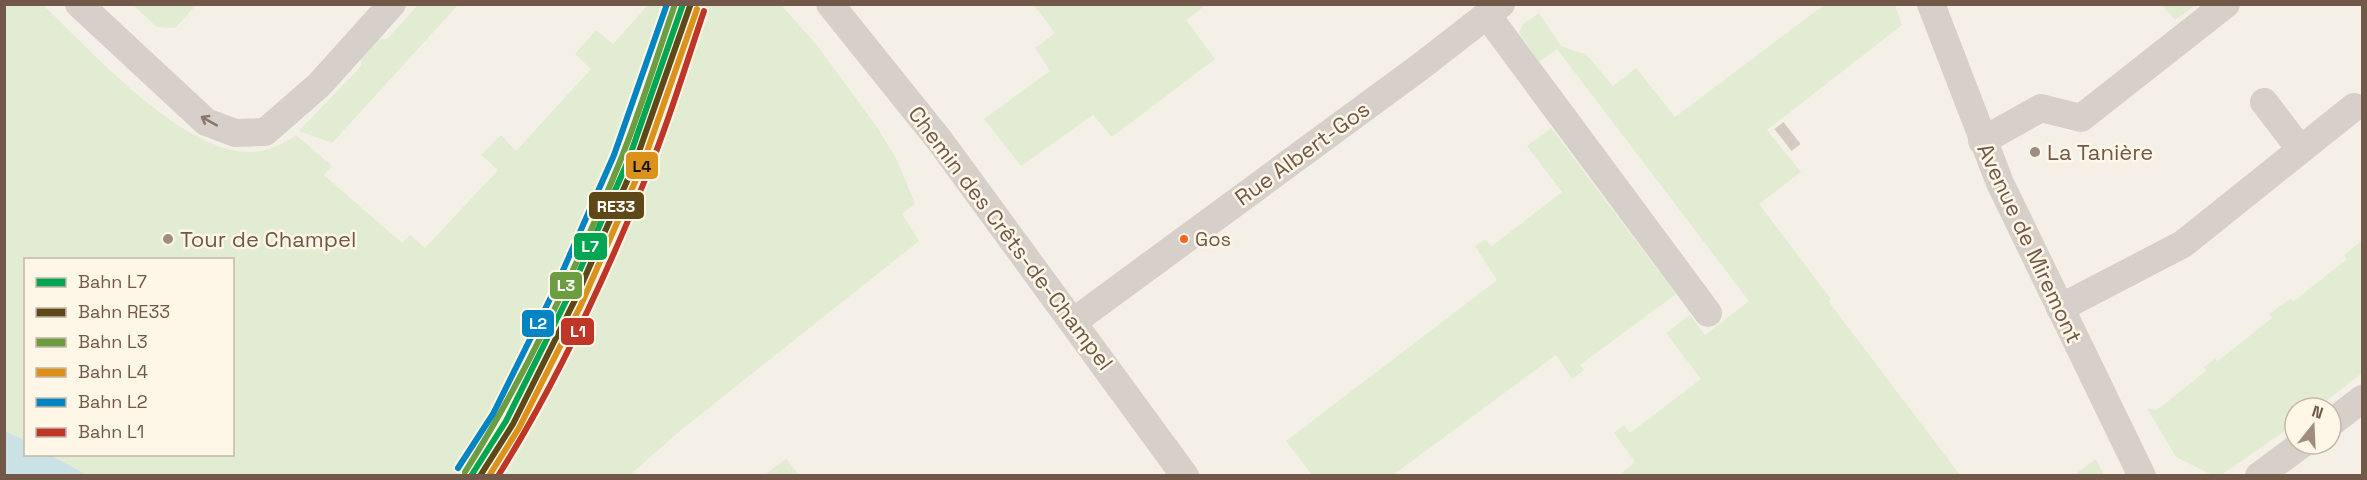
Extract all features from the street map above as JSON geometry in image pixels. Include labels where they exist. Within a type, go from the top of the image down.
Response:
[{"type":"street","points":[[79,4],[206,122],[235,133],[265,132],[319,85],[392,4]]},
{"type":"street","name":"Chemin des Crêts-de-Champel","points":[[830,4],[940,141],[1185,476]]},
{"type":"street","points":[[1982,141],[2041,108],[2081,118],[2226,4]]},
{"type":"street","name":"Avenue de Miremont","points":[[1933,5],[1982,141],[2142,476]]},
{"type":"street","points":[[1494,10],[1708,313]]},
{"type":"street","name":"Rue Albert-Gos","points":[[1073,322],[1494,10]]},
{"type":"street","points":[[2264,102],[2300,149]]},
{"type":"street","points":[[2060,308],[2183,244],[2354,107]]},
{"type":"street","points":[[2343,414],[2362,399]]},
{"type":"street","points":[[2259,476],[2286,456]]},
{"type":"green space","points":[[5,5],[43,5],[138,95],[195,135],[223,148],[249,152],[261,151],[296,135],[332,166],[324,175],[402,243],[410,235],[425,248],[498,170],[481,155],[501,135],[516,151],[591,69],[575,54],[596,30],[613,44],[648,5],[781,5],[816,44],[877,127],[897,160],[915,204],[902,214],[919,241],[681,430],[630,475],[87,476],[52,456],[234,456],[234,258],[24,258],[24,440],[5,431]]},
{"type":"green space","points":[[133,5],[196,5],[175,28],[157,27]]},
{"type":"green space","points":[[418,5],[458,5],[332,143],[299,131],[361,66],[362,48],[371,40],[387,39]]},
{"type":"green space","points":[[1034,5],[1206,5],[1186,20],[1215,59],[1112,137],[1093,115],[1021,166],[984,119],[1050,71],[1035,48],[1055,33]]},
{"type":"green space","points":[[1824,5],[1895,5],[1902,25],[1767,130],[1801,172],[1759,204],[1831,299],[1829,302],[1960,475],[1619,475],[1635,462],[1614,433],[1624,425],[1630,433],[1701,379],[1666,333],[1690,315],[1705,335],[1749,301],[1557,49],[1539,62],[1519,32],[1523,24],[1539,13],[1561,46],[1587,55],[1613,86],[1636,68],[1675,117]]},
{"type":"green space","points":[[2162,5],[2196,5],[2175,20]]},
{"type":"green space","points":[[1551,128],[1676,294],[1580,365],[1584,370],[1572,379],[1556,355],[1393,475],[1312,475],[1286,441],[1497,280],[1475,246],[1485,240],[1492,246],[1562,192],[1527,146]]},
{"type":"green space","points":[[2362,240],[2362,373],[2332,396],[2283,396],[2283,432],[2221,475],[2212,475],[2176,457],[2147,408],[2157,410],[2206,371],[2204,367],[2215,359],[2218,361],[2272,318],[2269,314],[2290,299],[2294,301],[2347,259],[2344,255]]},
{"type":"green space","points":[[786,459],[799,475],[764,475]]},
{"type":"green space","points":[[2096,459],[2104,475],[2074,475]]},
{"type":"water","points":[[5,431],[24,440],[24,456],[52,456],[87,475],[5,475]]},
{"type":"tunnel","points":[[1783,140],[1792,133]]},
{"type":"rail line","name":"L2","points":[[458,468],[493,414],[553,293],[614,155],[667,4]]},
{"type":"rail line","name":"L3","points":[[465,472],[530,358],[587,240],[628,140],[675,4]]},
{"type":"rail line","name":"L7","points":[[471,476],[506,421],[567,299],[628,161],[683,4]]},
{"type":"rail line","name":"RE33","points":[[480,476],[513,424],[574,302],[635,163],[690,6]]},
{"type":"rail line","name":"L4","points":[[489,476],[519,428],[581,305],[642,166],[697,9]]},
{"type":"rail line","name":"L1","points":[[498,476],[561,365],[616,248],[657,150],[704,11]]},
{"type":"place","name":"La Tanière","points":[[2035,152]]},
{"type":"place","name":"Tour de Champel","points":[[168,239]]},
{"type":"place","name":"Gos","points":[[1184,239]]}]
